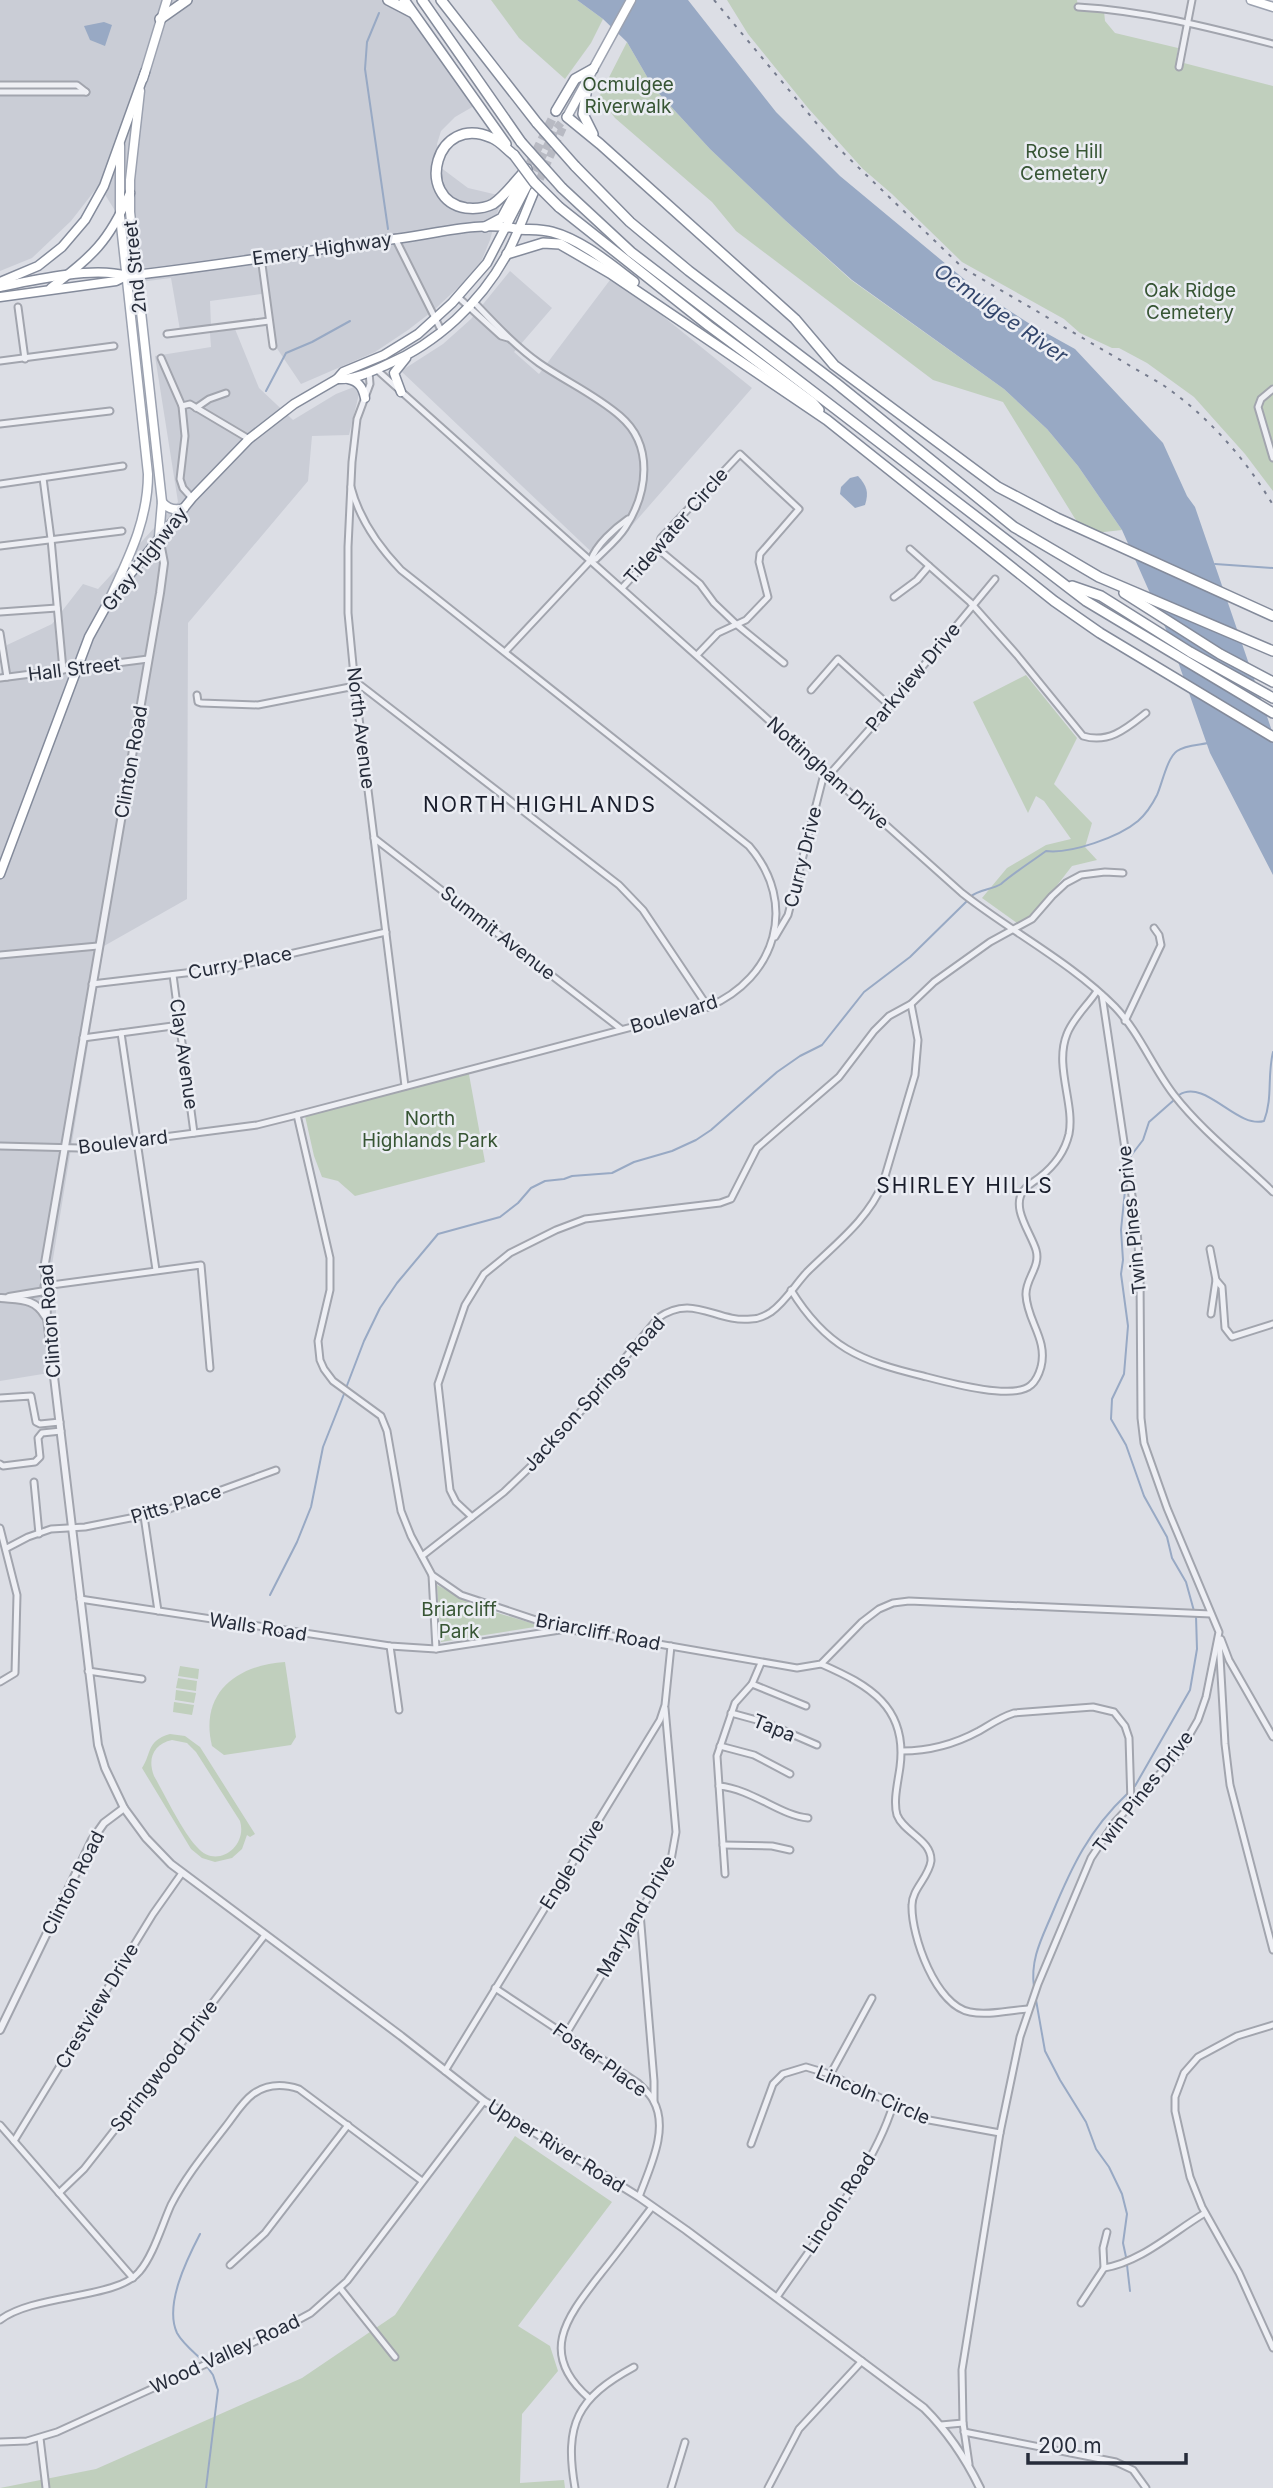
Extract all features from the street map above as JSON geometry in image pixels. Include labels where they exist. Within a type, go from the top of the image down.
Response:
[{"type":"highway","points":[[160,19],[187,0]]},
{"type":"highway","points":[[388,0],[413,14]]},
{"type":"highway","points":[[404,0],[514,155],[559,207],[709,326],[812,402],[827,420]]},
{"type":"highway","points":[[422,0],[521,142],[562,188],[631,252],[1086,601],[1273,713]]},
{"type":"highway","points":[[441,0],[537,123],[575,166],[630,222],[679,263],[835,383],[1014,527],[1220,654],[1273,682]]},
{"type":"highway","points":[[556,111],[575,79],[593,69]]},
{"type":"highway","points":[[588,80],[583,114],[600,144]]},
{"type":"highway","points":[[564,122],[600,144],[665,202],[795,319],[834,365],[998,487],[1057,518],[1273,616]]},
{"type":"highway","points":[[514,155],[493,138],[476,134],[459,136],[444,147],[437,158],[436,170],[442,190],[453,203],[463,207],[481,208],[495,202],[527,169]]},
{"type":"highway","points":[[485,227],[502,218],[525,183]]},
{"type":"highway","points":[[518,229],[552,232],[588,250],[638,285],[664,308]]},
{"type":"highway","points":[[507,254],[543,243],[560,244],[573,250],[664,308],[827,420],[1054,601],[1100,633],[1273,737]]},
{"type":"highway","points":[[1099,577],[1273,652]]},
{"type":"highway","points":[[1067,585],[1101,596],[1190,652],[1273,698]]},
{"type":"main road","name":"2nd Street","points":[[110,598],[142,527],[148,491],[131,275],[130,193],[136,115],[145,72],[167,0]]},
{"type":"main road","points":[[564,122],[631,0]]},
{"type":"main road","points":[[1251,0],[1273,7]]},
{"type":"main road","points":[[0,285],[38,266],[73,235],[97,201],[145,72]]},
{"type":"main road","name":"2nd Street","points":[[121,136],[118,194],[120,216],[131,275],[162,502],[159,537]]},
{"type":"main road","points":[[337,379],[343,372],[410,339],[458,297],[487,263],[525,183]]},
{"type":"main road","points":[[401,392],[395,373],[399,365],[442,332],[485,288],[507,254],[534,192]]},
{"type":"main road","points":[[48,290],[95,253],[120,216],[130,193]]},
{"type":"main road","name":"Emery Highway","points":[[0,296],[116,281],[131,275],[485,227],[506,226],[518,229]]},
{"type":"main road","name":"Emery Highway","points":[[0,285],[68,275],[116,272],[131,275]]},
{"type":"main road","points":[[348,379],[415,351]]},
{"type":"main road","points":[[337,379],[354,380],[362,386],[365,398]]},
{"type":"main road","name":"Gray Highway","points":[[0,874],[76,669],[110,598],[192,498],[249,439],[293,404],[337,379]]},
{"type":"main road","points":[[162,502],[173,509],[184,508]]},
{"type":"street","points":[[1179,67],[1192,0]]},
{"type":"street","points":[[1078,6],[1122,9],[1273,44]]},
{"type":"street","points":[[0,85],[77,85],[86,92],[0,92]]},
{"type":"street","points":[[395,239],[442,332]]},
{"type":"street","points":[[261,257],[272,346]]},
{"type":"street","points":[[458,297],[546,368],[616,412],[633,431],[642,451],[645,473],[630,518],[593,553],[591,560],[505,652]]},
{"type":"street","points":[[18,307],[25,359]]},
{"type":"street","points":[[167,334],[269,321]]},
{"type":"street","points":[[0,361],[114,346]]},
{"type":"street","points":[[161,358],[182,406],[185,436],[180,480],[192,498]]},
{"type":"street","points":[[369,361],[373,370]]},
{"type":"street","name":"Nottingham Drive","points":[[373,370],[591,560],[966,896],[1010,930],[1069,967],[1117,1009],[1175,1097],[1273,1192]]},
{"type":"street","name":"North Avenue","points":[[373,370],[355,430],[348,547],[348,613],[405,1086]]},
{"type":"street","points":[[1273,389],[1261,400],[1258,407],[1273,458]]},
{"type":"street","points":[[196,408],[209,399],[226,393]]},
{"type":"street","points":[[182,406],[190,404],[249,439]]},
{"type":"street","points":[[0,424],[110,411]]},
{"type":"street","name":"Tidewater Circle","points":[[622,588],[658,549],[661,538],[740,454],[799,509],[760,554],[759,562],[768,597],[746,621],[718,633],[696,655]]},
{"type":"street","points":[[0,484],[123,466]]},
{"type":"street","points":[[43,478],[63,670]]},
{"type":"street","name":"Boulevard","points":[[0,1146],[63,1149],[257,1125],[708,1007],[732,995],[762,963],[774,939],[776,914],[772,888],[763,865],[749,846],[414,582],[391,560],[369,529],[356,504],[351,487]]},
{"type":"street","points":[[0,546],[122,531]]},
{"type":"street","name":"Clinton Road","points":[[0,2030],[96,1831],[113,1814],[124,1808],[101,1758],[88,1671],[44,1289],[45,1255],[163,573],[159,537]]},
{"type":"street","points":[[658,549],[700,584],[713,603],[736,624],[784,663]]},
{"type":"street","points":[[910,549],[970,602],[1083,736],[1096,740],[1104,739],[1146,713]]},
{"type":"street","points":[[894,597],[917,580],[929,566]]},
{"type":"street","name":"Parkview Drive","points":[[827,773],[890,706],[995,579]]},
{"type":"street","points":[[0,612],[57,608]]},
{"type":"street","points":[[0,633],[4,678]]},
{"type":"street","name":"Hall Street","points":[[4,678],[148,659]]},
{"type":"street","points":[[811,690],[838,659],[890,706]]},
{"type":"street","points":[[197,695],[201,704],[258,705],[355,683],[618,885],[643,910],[708,1007]]},
{"type":"street","name":"Curry Drive","points":[[774,939],[789,915],[827,773]]},
{"type":"street","name":"Summit Avenue","points":[[374,838],[621,1030]]},
{"type":"street","points":[[472,1517],[456,1503],[450,1490],[438,1384],[465,1305],[484,1274],[510,1253],[556,1230],[586,1219],[720,1203],[731,1199],[757,1148],[839,1077],[882,1023],[911,1004],[934,982],[1010,930],[1032,919],[1066,883],[1081,875],[1123,873]]},
{"type":"street","points":[[1125,1021],[1161,945],[1159,935],[1153,928]]},
{"type":"street","name":"Curry Place","points":[[92,984],[228,968],[386,932]]},
{"type":"street","points":[[0,955],[98,946]]},
{"type":"street","name":"Clay Avenue","points":[[173,975],[194,1133]]},
{"type":"street","points":[[791,1290],[809,1318],[834,1343],[873,1361],[943,1381],[1009,1392],[1025,1390],[1032,1384],[1038,1377],[1043,1355],[1026,1297],[1037,1257],[1019,1203],[1023,1190],[1049,1169],[1065,1146],[1070,1123],[1063,1080],[1065,1037],[1099,993]]},
{"type":"street","name":"Twin Pines Drive","points":[[969,2464],[963,2423],[962,2370],[1000,2133],[1014,2060],[1028,2009],[1091,1858],[1115,1822],[1179,1753],[1198,1720],[1206,1697],[1219,1632],[1167,1508],[1144,1443],[1141,1418],[1137,1229],[1099,993]]},
{"type":"street","name":"Jackson Springs Road","points":[[422,1556],[504,1492],[552,1446],[658,1318],[674,1310],[688,1308],[736,1319],[755,1319],[771,1311],[853,1227],[878,1196],[915,1075],[918,1040],[911,1004]]},
{"type":"street","points":[[83,1038],[180,1025]]},
{"type":"street","points":[[121,1033],[156,1270]]},
{"type":"street","name":"Briarcliff Road","points":[[297,1115],[330,1258],[330,1290],[318,1341],[320,1360],[328,1376],[377,1411],[384,1423],[401,1511],[432,1575],[453,1590],[474,1600],[563,1629],[601,1633],[797,1668],[821,1664]]},
{"type":"street","points":[[1210,1249],[1216,1280],[1211,1314]]},
{"type":"street","points":[[1,1298],[156,1270],[201,1265],[210,1368]]},
{"type":"street","points":[[1216,1280],[1222,1287],[1225,1328],[1231,1337],[1273,1324]]},
{"type":"street","points":[[1,1298],[39,1306],[47,1318]]},
{"type":"street","points":[[0,1398],[31,1396],[40,1457],[35,1462],[3,1466],[0,1464]]},
{"type":"street","points":[[36,1422],[60,1422]]},
{"type":"street","points":[[38,1438],[42,1433],[61,1431]]},
{"type":"street","name":"Pitts Place","points":[[7,1548],[28,1537],[51,1530],[72,1529],[161,1512],[276,1470]]},
{"type":"street","points":[[34,1482],[39,1534]]},
{"type":"street","points":[[144,1516],[158,1611]]},
{"type":"street","points":[[0,1528],[17,1595],[15,1673],[0,1682]]},
{"type":"street","points":[[432,1575],[436,1649]]},
{"type":"street","name":"Walls Road","points":[[80,1599],[390,1646],[436,1649],[563,1629]]},
{"type":"street","points":[[1028,2009],[983,2013],[965,2011],[947,1998],[928,1969],[919,1943],[912,1904],[929,1868],[930,1857],[926,1847],[902,1824],[897,1811],[902,1751],[896,1722],[878,1697],[858,1681],[821,1664],[862,1622],[879,1609],[893,1603],[909,1601],[1211,1614]]},
{"type":"street","points":[[1219,1632],[1229,1660],[1273,1737]]},
{"type":"street","points":[[1219,1632],[1224,1744],[1230,1785],[1273,1950]]},
{"type":"street","points":[[390,1646],[399,1710]]},
{"type":"street","name":"Engle Drive","points":[[445,2071],[660,1720],[665,1705],[671,1646]]},
{"type":"street","points":[[725,1874],[717,1756],[736,1701],[752,1684],[761,1663]]},
{"type":"street","points":[[88,1671],[142,1679]]},
{"type":"street","points":[[752,1684],[806,1706]]},
{"type":"street","name":"Maryland Drive","points":[[566,2034],[666,1870],[675,1845],[665,1705]]},
{"type":"street","points":[[902,1751],[928,1749],[958,1741],[1003,1716],[1014,1713],[1100,1707],[1120,1717],[1129,1738],[1131,1803]]},
{"type":"street","name":"Tapa","points":[[731,1713],[764,1722],[817,1745]]},
{"type":"street","points":[[1267,1726],[1273,1722]]},
{"type":"street","points":[[720,1746],[754,1755],[790,1774]]},
{"type":"street","points":[[719,1786],[746,1791],[795,1815],[808,1818]]},
{"type":"street","name":"Upper River Road","points":[[124,1808],[151,1844],[182,1873],[401,2035],[484,2101],[639,2197],[924,2408],[941,2425],[969,2464],[979,2488]]},
{"type":"street","points":[[723,1845],[772,1846],[790,1850]]},
{"type":"street","name":"Crestview Drive","points":[[14,2141],[153,1914],[182,1873]]},
{"type":"street","points":[[640,1913],[654,2101]]},
{"type":"street","name":"Springwood Drive","points":[[59,2193],[99,2150],[265,1935]]},
{"type":"street","name":"Foster Place","points":[[495,1988],[638,2083],[654,2101],[659,2120],[659,2137],[639,2197]]},
{"type":"street","points":[[830,2075],[872,1998]]},
{"type":"street","points":[[1273,2025],[1237,2036],[1207,2050],[1189,2065],[1175,2097],[1178,2130],[1191,2177],[1205,2213],[1239,2273],[1273,2347]]},
{"type":"street","name":"Lincoln Circle","points":[[751,2144],[769,2093],[778,2078],[790,2071],[806,2067],[830,2075],[893,2105],[945,2124],[1000,2133]]},
{"type":"street","points":[[0,2320],[18,2309],[116,2286],[133,2278],[144,2265],[188,2176],[246,2099],[254,2093],[277,2086],[299,2089],[422,2181]]},
{"type":"street","name":"Wood Valley Road","points":[[0,2442],[40,2438],[276,2332],[311,2313],[340,2288],[484,2101]]},
{"type":"street","name":"Lincoln Road","points":[[777,2297],[859,2177],[886,2127],[893,2105]]},
{"type":"street","points":[[0,2125],[133,2278]]},
{"type":"street","points":[[230,2265],[265,2233],[348,2125]]},
{"type":"street","points":[[589,2398],[572,2381],[565,2367],[562,2350],[564,2330],[573,2310],[652,2207]]},
{"type":"street","points":[[1104,2268],[1116,2266],[1136,2256],[1205,2213]]},
{"type":"street","points":[[1081,2303],[1104,2268],[1103,2248],[1107,2232]]},
{"type":"street","points":[[340,2288],[395,2357]]},
{"type":"street","points":[[768,2488],[799,2428],[862,2361]]},
{"type":"street","points":[[575,2488],[571,2442],[577,2420],[589,2398],[611,2379],[634,2367]]},
{"type":"street","points":[[941,2425],[963,2423]]},
{"type":"street","points":[[964,2432],[1116,2462],[1132,2470],[1146,2488]]},
{"type":"street","points":[[40,2438],[46,2488]]},
{"type":"street","points":[[671,2488],[685,2442]]},
{"type":"shaded area","points":[[0,0],[411,0],[481,102],[455,117],[441,131],[437,144],[440,167],[468,188],[502,196],[481,262],[434,310],[408,330],[375,352],[301,384],[276,347],[268,293],[210,301],[211,326],[180,330],[171,278],[140,282],[134,241],[99,185],[71,221],[32,258],[0,271]]},
{"type":"shaded area","points":[[510,271],[552,308],[514,352],[539,374],[613,276],[752,388],[601,561],[401,371],[443,344],[471,319]]},
{"type":"shaded area","points":[[235,329],[259,388],[293,420],[336,394],[354,387],[359,394],[349,435],[312,436],[308,481],[188,623],[187,899],[104,946],[52,1265],[61,1371],[0,1381],[0,680],[7,645],[52,624],[83,584],[98,589],[178,502],[155,356],[211,347],[210,333]]},
{"type":"green space","name":"Ocmulgee Riverwalk","points":[[491,0],[577,0],[603,19],[591,43],[565,79],[519,38]]},
{"type":"green space","name":"Rose Hill Cemetery","points":[[727,0],[1077,0],[1078,7],[1104,11],[1105,21],[1115,33],[1178,48],[1176,61],[1273,86],[1273,491],[1245,454],[1194,397],[1147,363],[1119,348],[1112,348],[1080,333],[1064,319],[962,262],[863,169],[808,108],[748,34]]},
{"type":"green space","name":"Ocmulgee Riverwalk","points":[[627,42],[653,87],[710,149],[786,221],[851,280],[1004,389],[1047,429],[1078,466],[1122,530],[1086,534],[1003,402],[933,380],[736,231],[712,202],[615,118],[599,97]]},
{"type":"green space","points":[[1026,675],[1077,738],[1054,784],[1092,823],[1085,847],[1097,860],[1072,866],[1024,928],[982,898],[1007,868],[1046,845],[1071,839],[1044,801],[1036,796],[1028,813],[973,702]]},
{"type":"green space","name":"North Highlands Park","points":[[468,1069],[485,1162],[355,1196],[338,1181],[322,1177],[305,1116]]},
{"type":"green space","name":"Briarcliff Park","points":[[437,1585],[481,1608],[541,1626],[441,1642]]},
{"type":"green space","points":[[285,1662],[296,1737],[291,1745],[224,1755],[212,1746],[209,1727],[211,1711],[226,1685],[252,1669]]},
{"type":"green space","points":[[180,1666],[199,1669],[198,1679],[178,1676]]},
{"type":"green space","points":[[178,1678],[197,1681],[196,1691],[176,1688]]},
{"type":"green space","points":[[176,1690],[196,1693],[194,1703],[175,1700]]},
{"type":"green space","points":[[174,1702],[194,1705],[192,1715],[173,1712]]},
{"type":"green space","points":[[170,1734],[185,1736],[200,1747],[255,1834],[250,1837],[247,1835],[242,1849],[232,1858],[215,1862],[202,1858],[191,1849],[142,1768],[153,1744]],"holes":[[[172,1740],[187,1743],[196,1752],[240,1821],[241,1831],[235,1847],[221,1856],[205,1854],[191,1840],[154,1776],[151,1763],[157,1748]]]},
{"type":"green space","points":[[515,2136],[612,2202],[518,2326],[550,2346],[558,2371],[522,2414],[520,2483],[564,2480],[565,2488],[0,2488],[96,2469],[302,2378],[395,2315]]},
{"type":"water","name":"Ocmulgee River","points":[[577,0],[688,0],[776,112],[840,176],[976,289],[1075,349],[1163,443],[1187,496],[1195,507],[1273,734],[1273,875],[1210,753],[1169,636],[1122,530],[1078,466],[1047,429],[1004,389],[852,280],[786,221],[710,149],[653,87],[627,42],[603,19]]},
{"type":"water","points":[[104,22],[112,25],[105,46],[90,40],[84,26]]},
{"type":"water","points":[[858,476],[865,486],[867,496],[865,505],[855,508],[840,494],[841,487],[850,478]]},
{"type":"waterway","points":[[379,13],[367,42],[365,69],[388,229]]},
{"type":"waterway","points":[[266,391],[286,353],[350,321]]},
{"type":"waterway","points":[[1215,564],[1273,568]]},
{"type":"waterway","points":[[970,897],[1001,884],[1046,851],[1081,847],[1130,827],[1153,802],[1173,754],[1184,748],[1208,743]]},
{"type":"waterway","points":[[346,1388],[380,1308],[438,1234],[500,1217],[531,1188],[545,1181],[612,1173],[634,1162],[672,1151],[696,1140],[777,1072],[822,1045],[864,992],[910,957],[967,901]]},
{"type":"waterway","points":[[1179,1095],[1199,1093],[1243,1118],[1264,1121],[1273,1052]]},
{"type":"waterway","points":[[1130,1157],[1143,1140],[1149,1122],[1174,1100]]},
{"type":"waterway","points":[[1124,1162],[1126,1180],[1121,1230],[1121,1274],[1128,1326],[1124,1374],[1112,1399],[1111,1419],[1126,1445],[1144,1496],[1167,1537],[1172,1558],[1186,1582],[1194,1611]]},
{"type":"waterway","points":[[270,1595],[311,1507],[323,1447],[344,1394]]},
{"type":"waterway","points":[[1135,1786],[1190,1690],[1197,1649],[1196,1616]]},
{"type":"waterway","points":[[1034,1987],[1038,1949],[1067,1880],[1092,1835],[1127,1794]]},
{"type":"waterway","points":[[1036,2000],[1045,2051],[1086,2122],[1096,2149],[1109,2167],[1122,2194],[1127,2214],[1123,2243],[1126,2257]]},
{"type":"waterway","points":[[200,2234],[179,2282],[173,2309],[177,2333],[203,2361]]},
{"type":"waterway","points":[[1127,2265],[1130,2291]]},
{"type":"waterway","points":[[206,2488],[218,2390],[208,2368]]},
{"type":"tunnel","points":[[524,176],[556,111]]},
{"type":"tunnel","points":[[530,182],[561,123]]},
{"type":"tunnel","points":[[535,190],[564,125]]},
{"type":"railway","points":[[714,0],[833,143],[963,268],[1179,397],[1210,424],[1238,455],[1273,505]]},
{"type":"district","name":"NORTH HIGHLANDS","points":[[540,804]]},
{"type":"district","name":"SHIRLEY HILLS","points":[[965,1185]]},
{"type":"park label","name":"Oak Ridge Cemetery","points":[[1190,301]]}]
